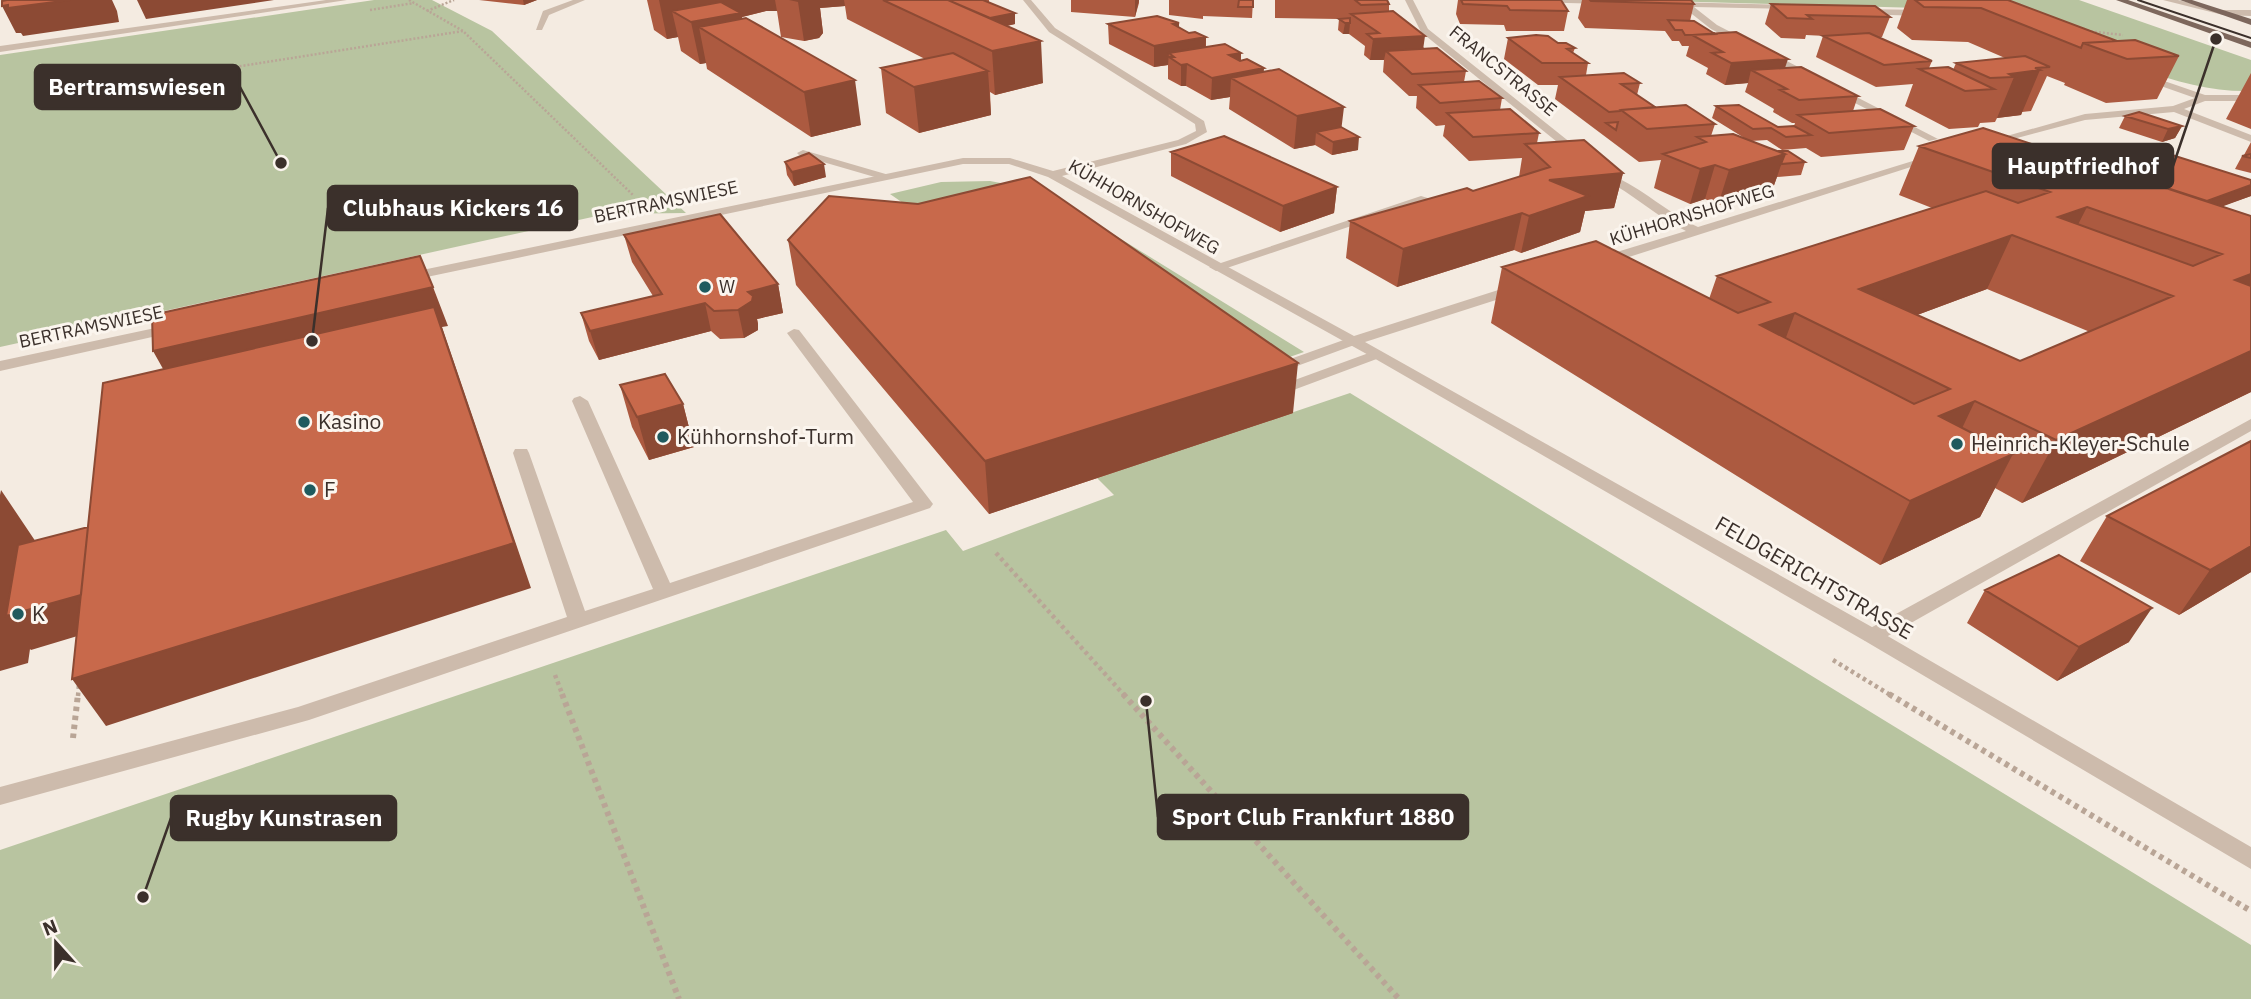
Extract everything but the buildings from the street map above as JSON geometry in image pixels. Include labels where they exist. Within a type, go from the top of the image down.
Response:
[{"type":"main road","points":[[2120,0],[2251,45]]},
{"type":"main road","points":[[2184,0],[2251,22]]},
{"type":"street","points":[[0,49],[343,0]]},
{"type":"street","points":[[539,28],[546,13],[581,0]]},
{"type":"street","points":[[1027,0],[1052,30],[1200,123],[1202,132],[1182,142],[1052,175]]},
{"type":"street","name":"FRANCSTRASSE","points":[[1409,0],[1424,30],[1607,177],[1630,187],[1678,222],[1697,231]]},
{"type":"street","points":[[1529,0],[1620,3]]},
{"type":"street","points":[[2167,0],[2223,12],[2251,13]]},
{"type":"street","points":[[2178,0],[2201,7]]},
{"type":"street","points":[[1659,4],[1804,8]]},
{"type":"street","points":[[1685,4],[1714,27],[1933,139]]},
{"type":"street","points":[[1856,11],[1934,14]]},
{"type":"street","points":[[2128,71],[2204,98],[2251,98]]},
{"type":"street","points":[[1974,146],[2085,117],[2175,109],[2204,98]]},
{"type":"street","points":[[2175,109],[2251,139]]},
{"type":"street","points":[[1874,123],[1896,121]]},
{"type":"street","points":[[803,153],[885,177]]},
{"type":"street","name":"KÜHHORNSHOFWEG","points":[[1591,265],[1949,154]]},
{"type":"street","points":[[1563,163],[1586,160]]},
{"type":"street","name":"BERTRAMSWIESE","points":[[390,281],[963,161],[1010,161],[1052,175]]},
{"type":"street","name":"KÜHHORNSHOFWEG","points":[[1052,175],[1352,341]]},
{"type":"street","points":[[1216,267],[1425,199]]},
{"type":"street","points":[[1261,374],[1352,341],[1538,282]]},
{"type":"street","name":"BERTRAMSWIESE","points":[[0,366],[188,325]]},
{"type":"street","points":[[0,796],[301,714],[923,504],[794,333]]},
{"type":"street","name":"FELDGERICHTSTRASSE","points":[[1352,341],[1872,636],[2251,859]]},
{"type":"street","points":[[1270,394],[1377,354]]},
{"type":"street","points":[[580,401],[664,592]]},
{"type":"street","points":[[1872,636],[2251,424]]},
{"type":"street","points":[[521,453],[578,620]]},
{"type":"path","points":[[409,0],[463,32],[638,200]]},
{"type":"path","points":[[427,10],[454,0]]},
{"type":"path","points":[[121,85],[463,32]]},
{"type":"path","points":[[996,553],[1399,999]]},
{"type":"path","points":[[1831,658],[2251,911]]},
{"type":"path","points":[[68,777],[80,673]]},
{"type":"path","points":[[555,675],[679,999]]},
{"type":"green space","points":[[374,0],[432,0],[492,31],[686,213],[606,214],[0,347],[0,55]]},
{"type":"green space","points":[[1629,0],[1932,0],[1955,9]]},
{"type":"green space","points":[[1985,0],[2079,0],[2251,60],[2251,91],[2185,83],[2150,72],[2081,45]]},
{"type":"green space","points":[[990,181],[1022,187],[1061,202],[1304,352],[1241,374],[955,239],[890,194],[941,182]]},
{"type":"green space","points":[[1350,393],[2251,945],[2251,999],[0,999],[0,850],[946,530],[963,551],[1114,495],[1097,478]]},
{"type":"tram line","points":[[2138,0],[2251,38]]},
{"type":"place","name":"Hauptfriedhof","points":[[2216,39]]},
{"type":"place","name":"Bertramswiesen","points":[[281,163]]},
{"type":"place","name":"W","points":[[705,287]]},
{"type":"place","name":"Clubhaus Kickers 16","points":[[312,341]]},
{"type":"place","name":"Kasino","points":[[304,422]]},
{"type":"place","name":"Kühhornshof-Turm","points":[[663,437]]},
{"type":"place","name":"Heinrich-Kleyer-Schule","points":[[1957,444]]},
{"type":"place","name":"F","points":[[310,490]]},
{"type":"place","name":"K","points":[[18,614]]},
{"type":"place","name":"Sport Club Frankfurt 1880","points":[[1146,701]]},
{"type":"place","name":"Rugby Kunstrasen","points":[[143,897]]}]
